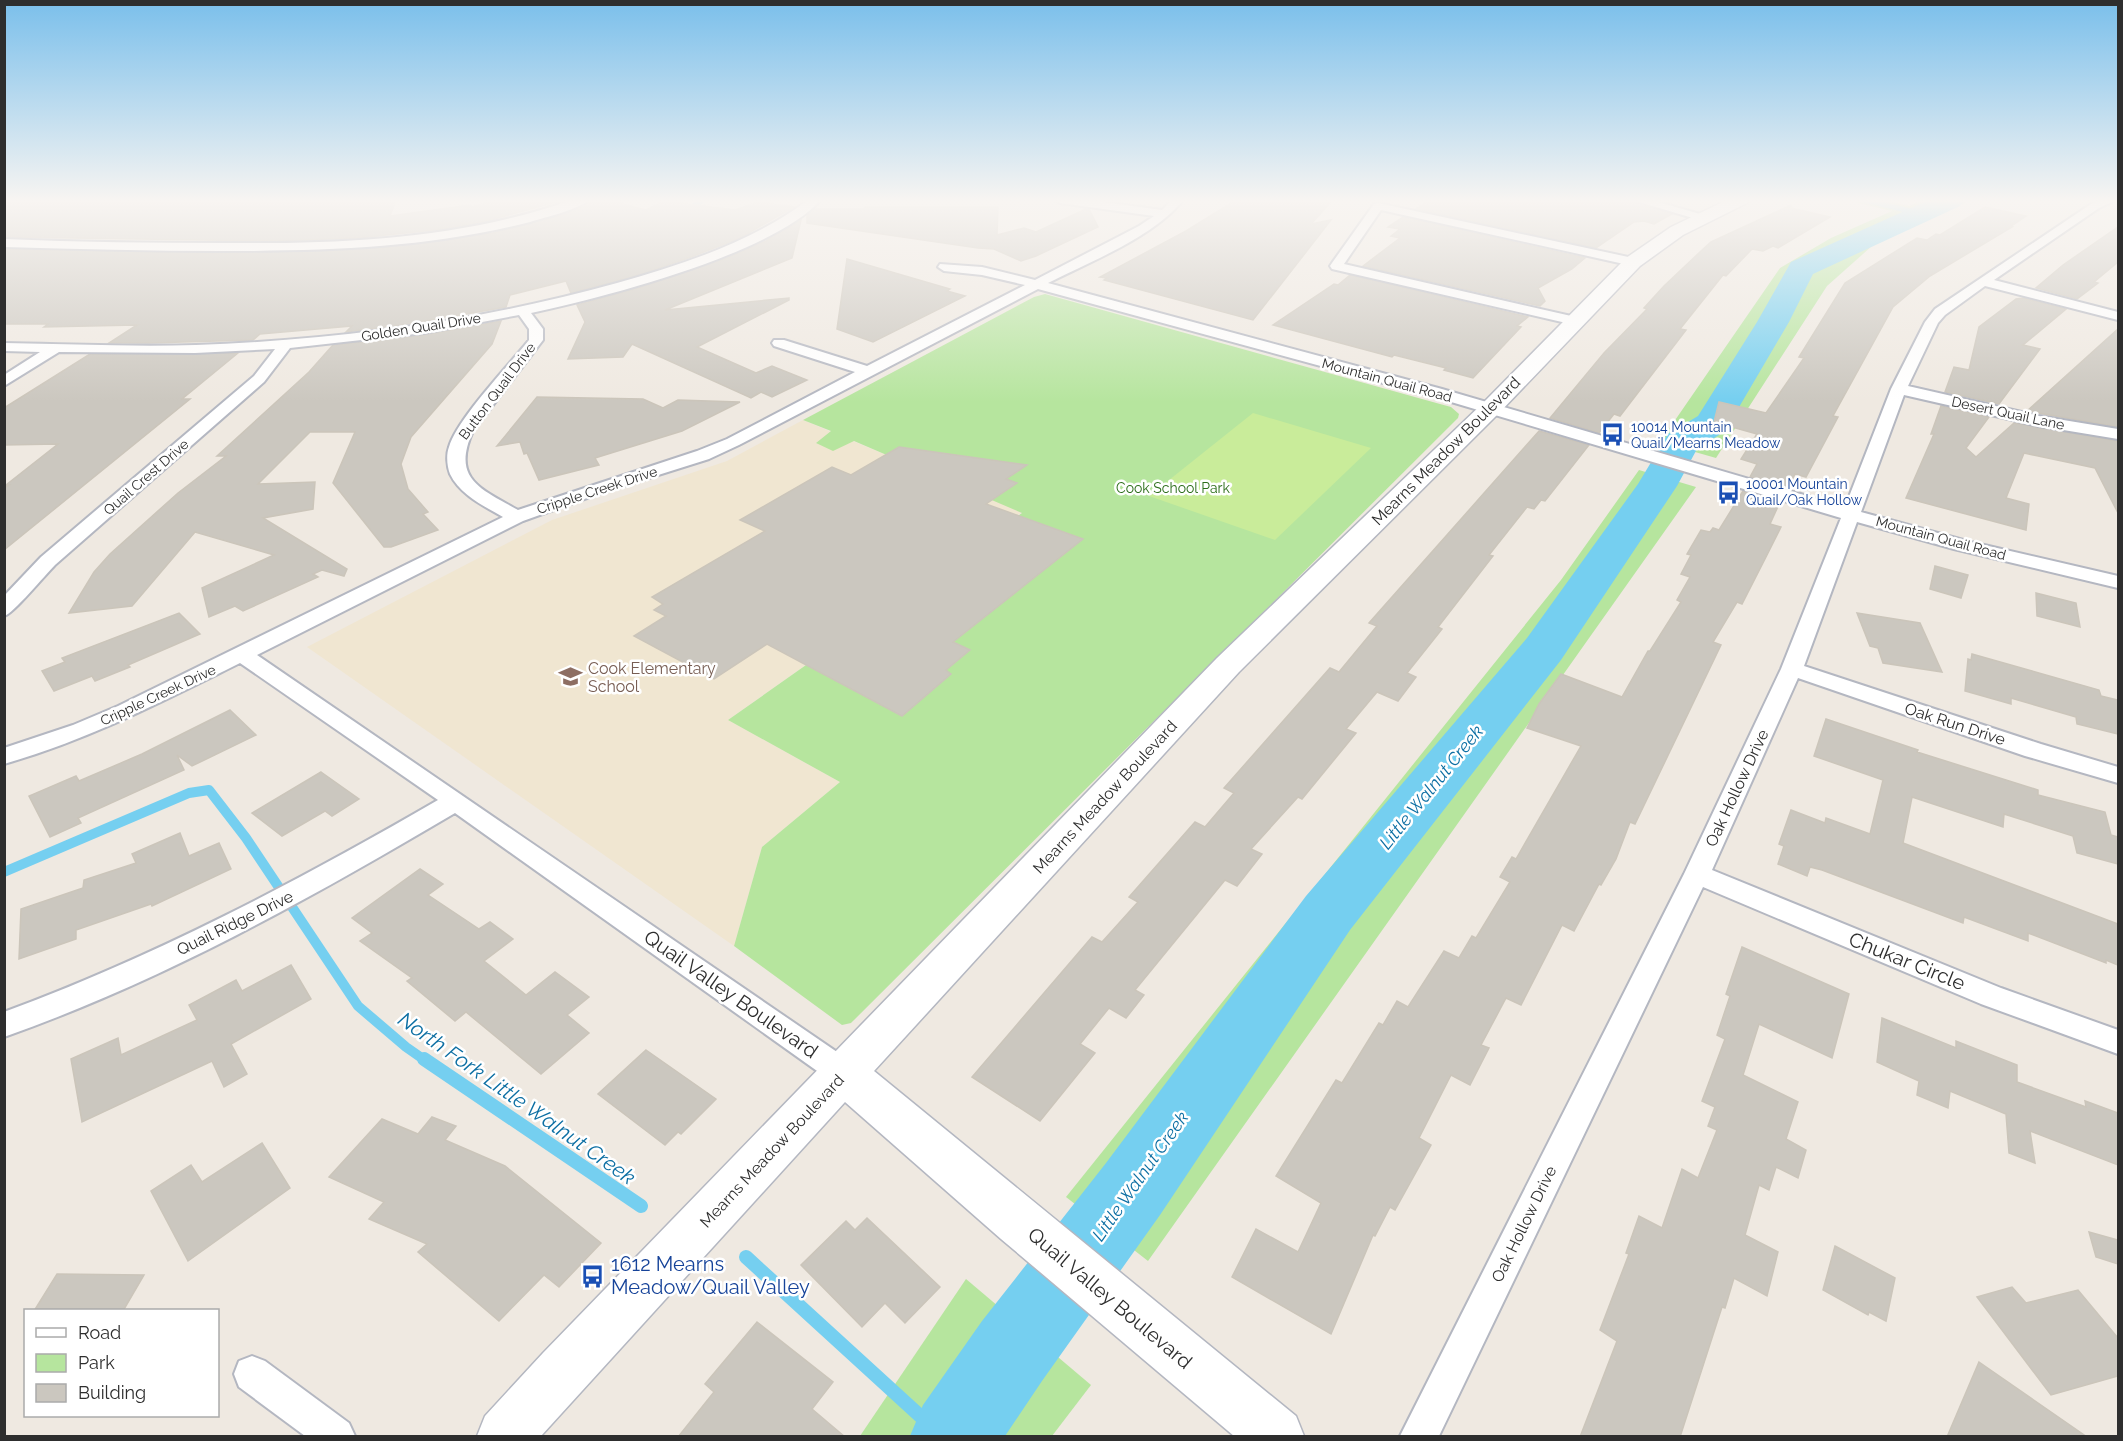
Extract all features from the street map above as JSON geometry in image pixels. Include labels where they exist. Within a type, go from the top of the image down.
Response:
[{"type":"street","name":"Golden Quail Drive","points":[[4,347],[194,349],[286,344],[440,326],[598,292],[679,267]]},
{"type":"street","name":"Mountain Quail Road","points":[[946,267],[982,271],[1036,284],[1491,408],[1705,472],[2018,559],[2118,582]]},
{"type":"street","name":"Cripple Creek Drive","points":[[4,756],[117,715],[243,655],[398,574],[518,517],[594,489],[703,455],[733,442],[1069,267]]},
{"type":"street","points":[[1341,267],[1575,321]]},
{"type":"street","name":"Mearns Meadow Boulevard","points":[[505,1437],[562,1372],[1228,665],[1491,408],[1628,267]]},
{"type":"street","name":"Oak Hollow Drive","points":[[1419,1437],[1697,874],[1792,669],[1899,388],[1932,322],[1940,312],[2006,267]]},
{"type":"street","points":[[1985,282],[2118,316]]},
{"type":"street","name":"Button Quail Drive","points":[[518,517],[470,489],[461,479],[454,460],[458,441],[465,430],[537,340],[536,329],[522,310]]},
{"type":"street","points":[[779,343],[866,371]]},
{"type":"street","name":"Quail Crest Drive","points":[[4,609],[48,561],[259,379],[286,344]]},
{"type":"street","points":[[4,382],[56,348]]},
{"type":"street","name":"Desert Quail Lane","points":[[1899,388],[2039,421],[2118,434]]},
{"type":"street","name":"Quail Valley Boulevard","points":[[243,655],[456,801],[845,1074],[1276,1437]]},
{"type":"street","name":"Oak Run Drive","points":[[1792,669],[2022,746],[2118,775]]},
{"type":"street","name":"Quail Ridge Drive","points":[[4,1025],[115,980],[270,907],[456,801]]},
{"type":"street","name":"Chukar Circle","points":[[1697,874],[1991,996],[2118,1042]]},
{"type":"street","points":[[252,1374],[336,1437]]},
{"type":"shaded area","name":"Cook Elementary School","points":[[803,420],[1022,512],[728,720],[840,782],[762,847],[734,946],[307,647],[552,520],[727,461]]},
{"type":"green space","points":[[1848,267],[1827,286],[1716,458],[1660,442],[1780,268]]},
{"type":"green space","name":"Cook School Park","points":[[1045,294],[1451,407],[1459,414],[1458,418],[851,1023],[842,1025],[734,946],[762,847],[840,782],[728,720],[1022,513],[854,441],[833,451],[816,443],[831,431],[803,420],[1034,297]]},
{"type":"green space","points":[[1253,413],[1371,448],[1275,540],[1149,496]]},
{"type":"green space","points":[[1639,470],[1696,487],[1148,1261],[1066,1197],[1561,580]]},
{"type":"green space","points":[[966,1279],[1091,1385],[1052,1436],[860,1436]]},
{"type":"building","points":[[4,267],[661,267],[571,293],[566,281],[510,295],[506,307],[346,332],[352,326],[260,334],[253,340],[109,343],[137,325],[44,327],[48,324],[4,324]]},
{"type":"building","points":[[700,267],[769,267],[665,310],[789,298],[697,347],[756,373],[772,366],[807,380],[772,397],[761,392],[751,398],[632,344],[623,357],[568,359],[585,322],[577,305],[642,287]]},
{"type":"building","points":[[846,267],[875,267],[950,289],[947,291],[965,296],[873,342],[837,329]]},
{"type":"building","points":[[1118,267],[1294,267],[1253,320],[1104,280],[1107,278],[1100,277]]},
{"type":"building","points":[[1369,267],[1574,267],[1538,288],[1545,301],[1540,306]]},
{"type":"building","points":[[1684,267],[1734,267],[1726,276],[1723,275],[1680,329],[1686,330],[1620,416],[1614,414],[1599,433],[1550,418],[1604,353],[1647,309],[1644,308]]},
{"type":"building","points":[[1870,267],[1945,267],[1930,276],[1893,307],[1833,416],[1838,417],[1806,477],[1795,474],[1788,488],[1750,477],[1757,464],[1741,459],[1757,434],[1714,422],[1719,402],[1766,413],[1804,358],[1799,357],[1845,283]]},
{"type":"building","points":[[2060,267],[2112,267],[2094,282],[2098,283],[2077,299],[2036,288]]},
{"type":"building","points":[[1350,275],[1528,317],[1517,326],[1521,327],[1473,378],[1444,370],[1446,368],[1394,355],[1392,357],[1273,325],[1334,284],[1338,285]]},
{"type":"building","points":[[2023,298],[2066,309],[2023,345],[2040,349],[1999,404],[1945,392],[1954,367],[1969,370],[1979,327],[2016,299]]},
{"type":"building","points":[[501,321],[492,344],[411,437],[401,464],[408,489],[428,512],[423,514],[438,530],[391,547],[384,547],[333,483],[355,432],[310,432],[258,484],[315,482],[313,509],[263,518],[347,569],[344,576],[322,570],[313,574],[318,577],[243,611],[235,606],[209,617],[202,588],[274,555],[195,532],[132,606],[69,613],[94,572],[110,554],[178,493],[226,456],[217,456],[309,372],[333,345],[424,335]]},
{"type":"building","points":[[2118,329],[2118,427],[2027,411]]},
{"type":"building","points":[[238,353],[182,399],[190,399],[4,550],[4,488],[58,444],[4,445],[4,408],[90,354]]},
{"type":"building","points":[[537,397],[643,399],[663,408],[678,400],[740,402],[682,431],[595,458],[599,465],[539,480],[520,442],[497,446]]},
{"type":"building","points":[[1941,406],[1989,417],[1966,448],[1976,457],[2014,423],[2118,441],[2118,513],[2095,468],[2024,453],[2006,498],[2029,504],[2026,530],[1906,498],[1934,434],[1931,434]]},
{"type":"building","points":[[1539,431],[1589,445],[1545,501],[1541,500],[1534,509],[1527,507],[1489,555],[1493,556],[1438,627],[1442,629],[1407,673],[1416,677],[1398,701],[1377,692],[1346,729],[1356,733],[1302,799],[1298,797],[1251,849],[1262,854],[1237,886],[1225,880],[1135,990],[1144,995],[1126,1018],[1109,1008],[1080,1044],[1095,1053],[1040,1121],[972,1077],[1092,937],[1102,942],[1138,902],[1129,897],[1195,822],[1205,827],[1234,793],[1224,788],[1330,668],[1339,672],[1377,626],[1369,623]]},
{"type":"building","points":[[899,447],[1027,465],[1006,479],[1017,483],[986,504],[1083,539],[953,642],[970,650],[946,670],[951,674],[902,716],[767,644],[714,679],[634,636],[666,616],[654,610],[663,604],[652,597],[765,531],[740,520],[832,467],[851,475]]},
{"type":"building","points":[[1743,491],[1780,502],[1770,524],[1781,527],[1742,604],[1737,602],[1713,642],[1721,645],[1635,824],[1630,822],[1616,859],[1601,885],[1599,884],[1574,931],[1562,925],[1521,1005],[1506,998],[1481,1045],[1489,1048],[1470,1085],[1451,1075],[1419,1138],[1431,1145],[1395,1210],[1390,1207],[1375,1236],[1373,1235],[1331,1334],[1232,1277],[1256,1229],[1298,1252],[1321,1203],[1276,1176],[1336,1080],[1342,1083],[1379,1023],[1383,1025],[1397,1001],[1408,1007],[1444,951],[1459,958],[1472,936],[1476,938],[1510,882],[1500,877],[1512,857],[1516,859],[1581,746],[1527,728],[1539,704],[1561,674],[1622,697],[1648,651],[1681,602],[1677,600],[1690,577],[1681,574],[1691,555],[1687,554],[1701,530],[1710,532],[1713,528],[1719,530]]},
{"type":"building","points":[[1935,566],[1968,575],[1961,598],[1930,589]]},
{"type":"building","points":[[2036,593],[2076,603],[2080,627],[2037,616]]},
{"type":"building","points":[[179,613],[200,634],[128,665],[130,667],[95,681],[92,676],[54,691],[42,671],[65,662],[62,658]]},
{"type":"building","points":[[1857,613],[1920,623],[1942,672],[1883,663],[1878,648],[1870,646]]},
{"type":"building","points":[[1972,654],[2099,690],[2101,696],[2118,700],[2118,734],[2077,724],[2076,717],[2011,698],[2011,704],[1965,691],[1968,659],[1971,660]]},
{"type":"building","points":[[230,710],[256,735],[192,766],[177,755],[184,770],[78,818],[81,823],[50,837],[29,796],[76,776],[79,781],[142,754]]},
{"type":"building","points":[[1826,719],[1918,750],[1917,752],[2038,790],[2038,795],[2105,812],[2111,835],[2118,837],[2118,864],[2077,853],[2073,836],[2004,814],[2003,827],[1912,797],[1903,843],[2118,924],[2118,965],[2106,960],[2106,963],[2028,933],[2028,941],[1964,917],[1963,923],[1822,870],[1810,867],[1807,876],[1778,864],[1784,846],[1779,844],[1791,810],[1825,823],[1826,818],[1870,834],[1883,780],[1814,756]]},
{"type":"building","points":[[321,772],[359,799],[332,816],[325,811],[282,836],[252,813]]},
{"type":"building","points":[[180,833],[189,856],[219,843],[231,869],[152,906],[151,904],[76,930],[76,939],[19,959],[21,909],[83,888],[84,880],[136,863],[132,854]]},
{"type":"building","points":[[420,869],[443,884],[428,895],[479,929],[490,922],[513,939],[484,961],[526,995],[555,972],[589,997],[567,1015],[589,1033],[541,1074],[466,1012],[455,1021],[407,981],[412,978],[360,941],[372,933],[352,918]]},
{"type":"building","points":[[1742,947],[1849,994],[1832,1058],[1759,1024],[1743,1075],[1798,1102],[1786,1139],[1806,1150],[1798,1178],[1776,1167],[1769,1190],[1759,1185],[1745,1235],[1778,1252],[1767,1296],[1734,1278],[1725,1308],[1722,1307],[1680,1437],[1580,1437],[1617,1341],[1600,1330],[1629,1254],[1626,1253],[1639,1216],[1662,1228],[1682,1169],[1698,1178],[1717,1130],[1708,1126],[1715,1107],[1702,1101],[1725,1039],[1717,1035],[1730,996],[1726,994]]},
{"type":"building","points":[[291,965],[311,999],[231,1044],[247,1074],[224,1087],[212,1061],[82,1122],[71,1059],[118,1038],[121,1055],[197,1020],[189,1005],[236,980],[242,991]]},
{"type":"building","points":[[1882,1018],[1956,1048],[1956,1041],[2017,1065],[2017,1082],[2086,1107],[2085,1101],[2118,1113],[2118,1165],[2030,1131],[2035,1163],[2009,1153],[2006,1114],[1950,1091],[1948,1108],[1917,1095],[1919,1081],[1877,1062]]},
{"type":"building","points":[[646,1050],[716,1099],[681,1134],[678,1132],[665,1145],[598,1094]]},
{"type":"building","points":[[432,1117],[456,1126],[445,1140],[505,1166],[601,1243],[559,1287],[544,1275],[499,1321],[418,1252],[427,1244],[369,1219],[384,1202],[329,1177],[382,1119],[418,1134]]},
{"type":"building","points":[[262,1143],[290,1188],[188,1261],[151,1191],[191,1165],[202,1182]]},
{"type":"building","points":[[867,1218],[940,1287],[905,1323],[885,1303],[862,1327],[801,1265],[846,1221],[855,1230]]},
{"type":"building","points":[[2089,1232],[2118,1240],[2118,1264],[2096,1257]]},
{"type":"building","points":[[1835,1246],[1895,1278],[1886,1321],[1869,1312],[1868,1315],[1823,1290]]},
{"type":"building","points":[[57,1274],[144,1275],[124,1309],[35,1309]]},
{"type":"building","points":[[2012,1287],[2026,1303],[2078,1290],[2118,1338],[2118,1376],[2051,1395],[1977,1297]]},
{"type":"building","points":[[757,1322],[833,1382],[812,1409],[845,1437],[678,1437],[714,1392],[705,1384]]},
{"type":"building","points":[[1979,1362],[2087,1437],[1947,1437]]},
{"type":"waterway","name":"Little Walnut Creek","points":[[954,1436],[1012,1351],[1133,1189],[1328,913],[1544,649],[1657,486],[1682,442],[1712,423],[1773,322],[1803,267]]},
{"type":"waterway","name":"North Fork Little Walnut Creek","points":[[4,872],[189,793],[209,790],[246,838],[358,1006],[426,1061]]},
{"type":"waterway","name":"North Fork Little Walnut Creek","points":[[424,1059],[641,1206]]},
{"type":"waterway","name":"North Fork Little Walnut Creek","points":[[746,1257],[942,1436]]},
{"type":"place","name":"10014 Mountain Quail/Mearns Meadow","points":[[1613,435]]},
{"type":"place","name":"10001 Mountain Quail/Oak Hollow","points":[[1728,492]]},
{"type":"place","name":"Cook Elementary School","points":[[570,677]]},
{"type":"place","name":"1612 Mearns Meadow/Quail Valley","points":[[593,1276]]}]
